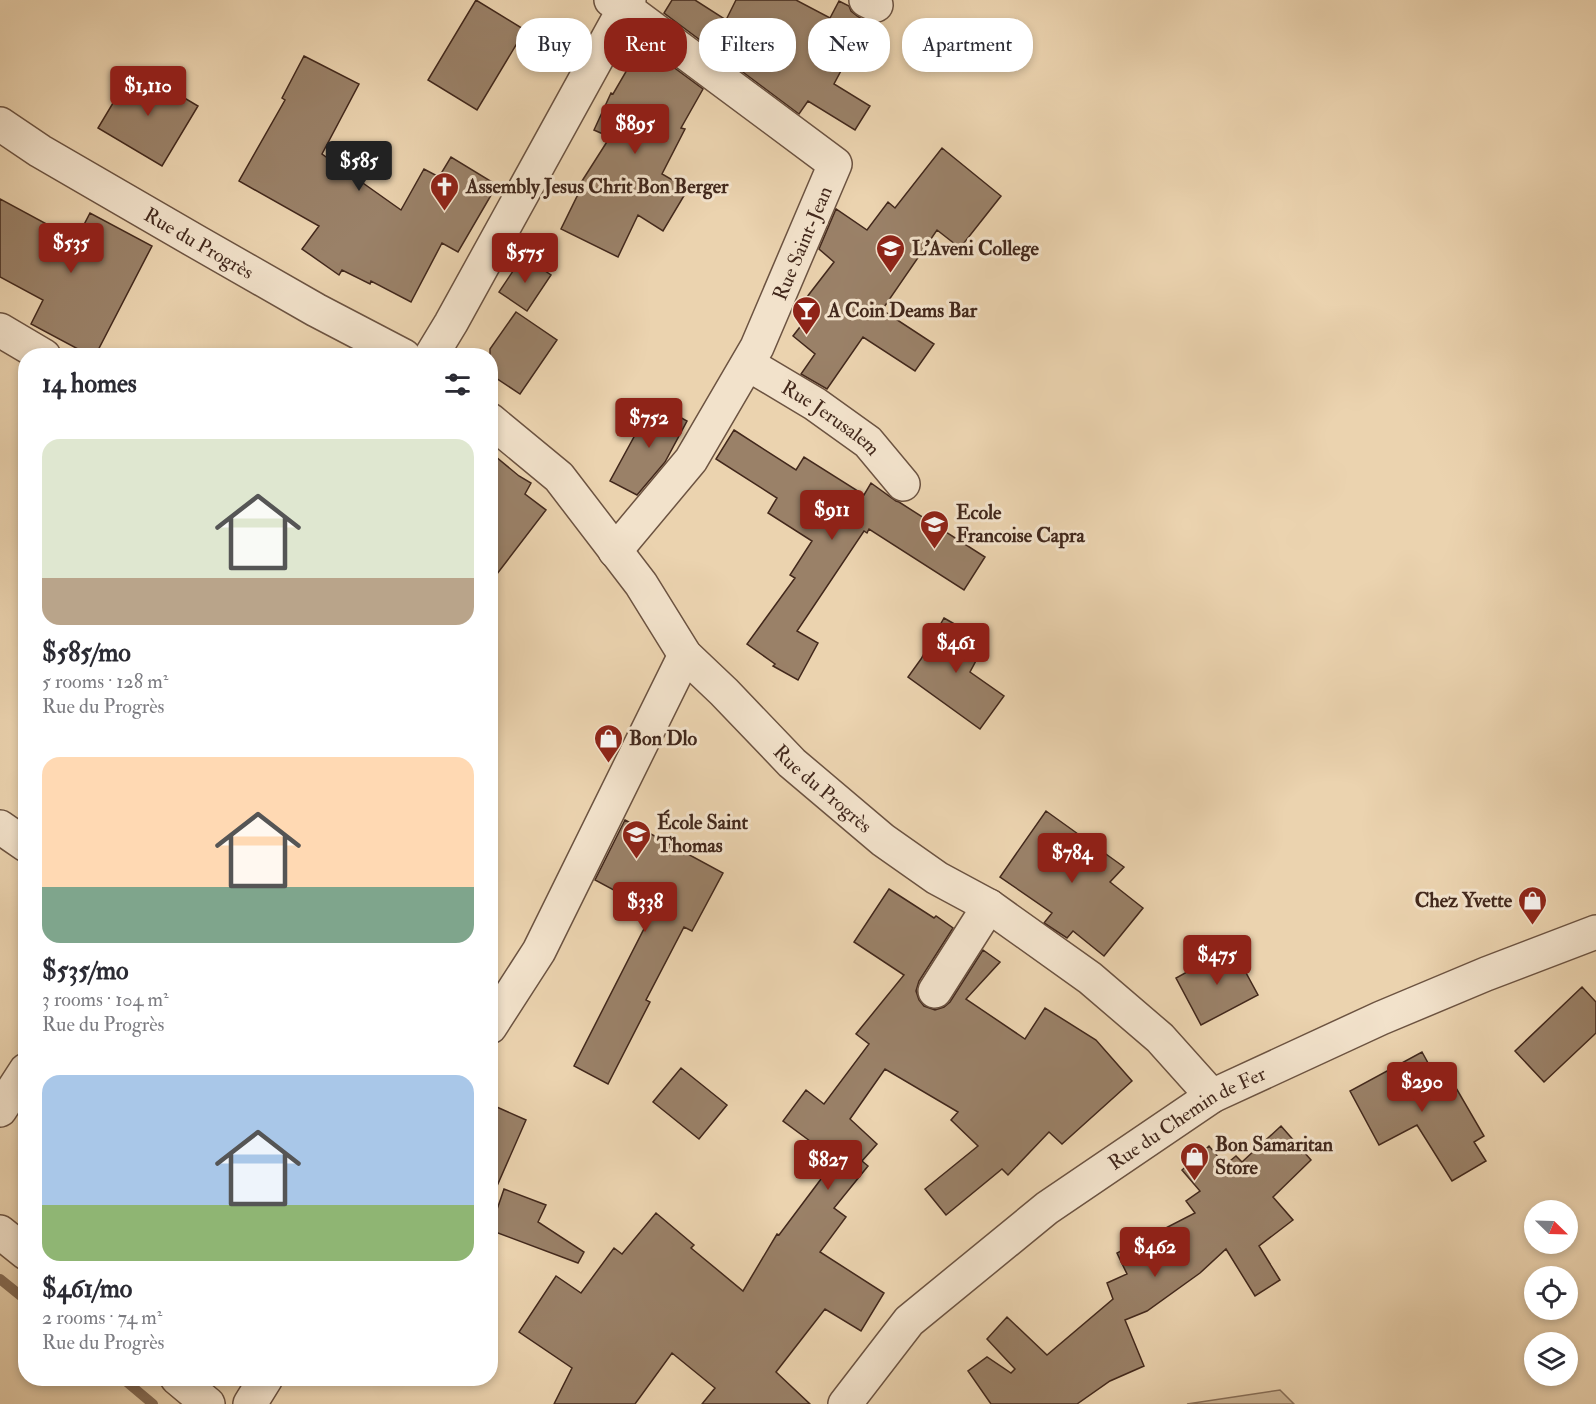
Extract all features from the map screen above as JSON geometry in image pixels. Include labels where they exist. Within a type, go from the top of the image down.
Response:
[{"type":"street","points":[[436,348],[621,2]]},
{"type":"street","name":"Rue Saint-Jean","points":[[615,551],[691,460],[758,347],[835,164],[621,2]]},
{"type":"street","name":"Rue du Progrès","points":[[0,124],[40,151],[256,276],[389,348]]},
{"type":"street","points":[[0,330],[30,348]]},
{"type":"street","name":"Rue Jerusalem","points":[[748,364],[815,404],[868,442],[903,484]]},
{"type":"street","name":"Rue du Progrès","points":[[498,427],[559,477],[641,585],[685,655],[792,763],[882,840],[937,878],[989,906],[1090,978],[1160,1038],[1212,1096]]},
{"type":"street","points":[[498,1015],[539,951],[685,655]]},
{"type":"street","points":[[0,827],[18,839]]},
{"type":"street","points":[[935,992],[989,906]]},
{"type":"street","name":"Rue du Chemin de Fer","points":[[845,1404],[909,1321],[1047,1208],[1212,1096],[1381,1018],[1486,974],[1596,932]]},
{"type":"street","points":[[0,1110],[18,1082]]},
{"type":"street","points":[[0,1232],[18,1247]]},
{"type":"street","points":[[187,1386],[208,1404]]},
{"type":"street","points":[[249,1404],[261,1386]]},
{"type":"shaded area","points":[[1280,1390],[1294,1404],[1187,1404]]},
{"type":"building","points":[[476,0],[516,24],[516,45],[477,110],[428,80]]},
{"type":"building","points":[[672,0],[695,0],[723,18],[699,18],[699,39],[687,30],[687,18],[671,18],[664,13]]},
{"type":"building","points":[[736,0],[796,0],[830,18],[808,18],[808,72],[840,72],[834,84],[870,106],[855,130],[808,101],[799,114],[743,72],[796,72],[796,18],[727,18]]},
{"type":"building","points":[[839,1],[849,6],[860,18],[830,18]]},
{"type":"building","points":[[304,56],[359,84],[322,154],[401,210],[424,169],[439,177],[451,157],[497,185],[458,252],[442,243],[411,302],[371,281],[370,284],[342,270],[339,275],[302,249],[319,226],[239,181],[285,100],[282,98]]},
{"type":"building","points":[[134,68],[198,106],[162,166],[98,128]]},
{"type":"building","points":[[626,72],[680,72],[703,89],[681,128],[685,129],[662,174],[688,189],[663,231],[638,215],[618,257],[561,229],[584,182],[582,181],[610,137],[594,130],[611,93],[613,94]]},
{"type":"building","points":[[942,148],[1001,196],[960,248],[937,230],[882,310],[934,344],[915,371],[863,337],[827,389],[801,374],[815,354],[793,336],[810,314],[800,306],[834,262],[819,249],[836,209],[867,230],[888,202],[895,208]]},
{"type":"building","points":[[0,199],[76,240],[90,213],[152,246],[99,348],[76,348],[31,324],[43,300],[0,277]]},
{"type":"building","points":[[523,256],[551,275],[527,311],[499,292]]},
{"type":"building","points":[[516,312],[557,340],[520,394],[498,379],[498,348],[491,348]]},
{"type":"building","points":[[653,402],[687,421],[665,462],[637,495],[610,481]]},
{"type":"building","points":[[734,430],[796,470],[804,457],[864,495],[871,483],[985,557],[964,590],[869,529],[867,533],[864,531],[797,631],[818,643],[798,680],[773,666],[775,664],[747,644],[795,578],[790,575],[812,541],[768,513],[777,498],[716,459]]},
{"type":"building","points":[[498,459],[531,483],[525,494],[546,510],[498,573]]},
{"type":"building","points":[[944,618],[986,642],[970,672],[1004,696],[980,729],[908,677]]},
{"type":"building","points":[[1046,811],[1124,867],[1110,882],[1143,908],[1104,956],[1073,931],[1067,938],[1044,923],[1052,913],[1000,877]]},
{"type":"building","points":[[625,820],[723,873],[692,931],[684,927],[646,1000],[650,1002],[608,1084],[574,1066],[653,911],[595,880]]},
{"type":"building","points":[[889,889],[953,928],[919,981],[916,991],[924,1006],[935,1010],[950,1002],[983,950],[1000,962],[966,999],[1025,1039],[1045,1008],[1096,1040],[1132,1081],[1062,1144],[1049,1132],[1008,1175],[1002,1169],[946,1215],[925,1189],[978,1146],[951,1120],[958,1112],[885,1069],[850,1119],[877,1144],[862,1161],[868,1166],[834,1208],[846,1217],[820,1252],[884,1293],[861,1331],[825,1309],[776,1372],[810,1404],[702,1404],[715,1388],[672,1353],[635,1404],[554,1404],[572,1368],[519,1332],[556,1276],[581,1293],[614,1248],[622,1254],[656,1213],[694,1245],[691,1248],[743,1291],[777,1234],[779,1235],[830,1167],[809,1149],[814,1144],[783,1121],[806,1090],[824,1104],[869,1044],[856,1034],[904,975],[854,942]]},
{"type":"building","points":[[1232,947],[1258,995],[1201,1025],[1176,978]]},
{"type":"building","points":[[1582,987],[1596,1002],[1596,1033],[1544,1082],[1515,1051]]},
{"type":"building","points":[[1422,1052],[1438,1081],[1448,1074],[1484,1136],[1474,1142],[1486,1161],[1452,1181],[1417,1125],[1379,1145],[1350,1091]]},
{"type":"building","points":[[681,1068],[727,1105],[699,1139],[653,1102]]},
{"type":"building","points":[[498,1108],[526,1120],[498,1184]]},
{"type":"building","points":[[1281,1126],[1311,1160],[1273,1197],[1293,1220],[1259,1246],[1280,1280],[1255,1296],[1226,1249],[1200,1273],[1147,1311],[1125,1320],[1144,1366],[1110,1381],[1077,1404],[991,1404],[968,1371],[987,1357],[1011,1373],[1015,1369],[987,1339],[1007,1317],[1047,1355],[1113,1299],[1107,1283],[1127,1274],[1117,1253],[1195,1213],[1186,1201],[1200,1191],[1182,1170],[1209,1146],[1225,1165],[1236,1156],[1242,1162]]},
{"type":"building","points":[[504,1189],[546,1205],[538,1222],[584,1252],[578,1263],[498,1233],[498,1207]]},
{"type":"waterway","points":[[0,1279],[18,1294]]},
{"type":"waterway","points":[[132,1386],[153,1404]]},
{"type":"place","name":"Assembly Jesus Chrit Bon Berger","points":[[445,212]]},
{"type":"place","name":"L'Aveni College","points":[[891,274]]},
{"type":"place","name":"A Coin Deams Bar","points":[[807,336]]},
{"type":"place","name":"Ecole Francoise Capra","points":[[935,550]]},
{"type":"place","name":"Bon Dlo","points":[[608,764]]},
{"type":"place","name":"École Saint Thomas","points":[[636,860]]},
{"type":"place","name":"Chez Yvette","points":[[1533,926]]},
{"type":"place","name":"Bon Samaritan Store","points":[[1194,1182]]}]
